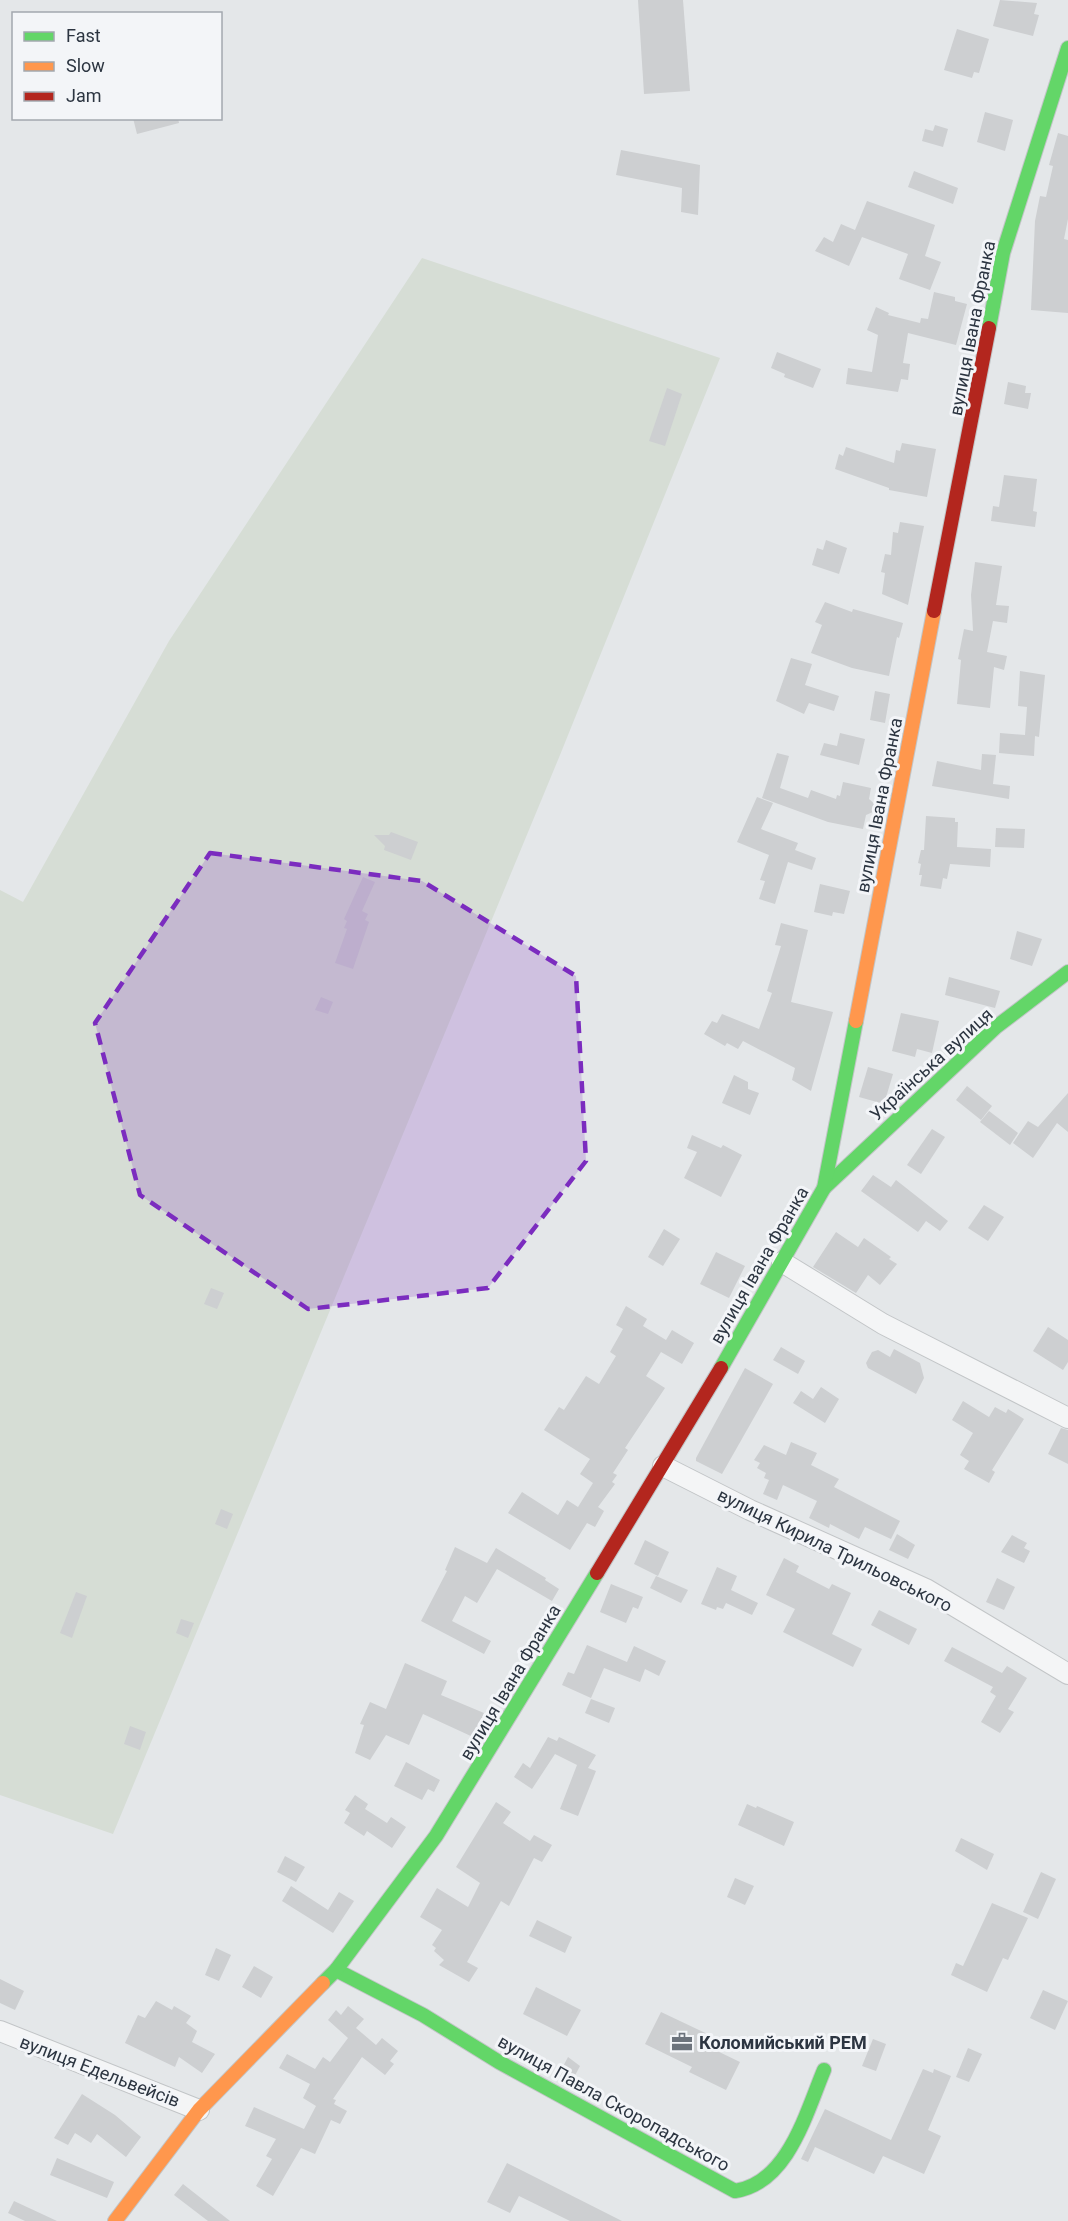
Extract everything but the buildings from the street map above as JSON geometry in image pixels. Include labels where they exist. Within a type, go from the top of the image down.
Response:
[{"type":"street","name":"вулиця Івана Франка","points":[[115,2221],[199,2110],[336,1970],[405,1880],[454,1808],[663,1466],[824,1188],[1003,253],[1068,48]]},
{"type":"street","name":"Українська вулиця","points":[[824,1188],[996,1027],[1068,972]]},
{"type":"street","points":[[782,1262],[883,1324],[1068,1418]]},
{"type":"street","name":"вулиця Кирила Трильовського","points":[[663,1466],[750,1510],[926,1590],[1068,1674]]},
{"type":"street","name":"вулиця Павла Скоропадського","points":[[336,1970],[423,2015],[520,2073],[735,2190],[744,2192],[767,2178],[787,2154],[824,2070]]},
{"type":"street","name":"вулиця Едельвейсів","points":[[0,2031],[199,2110]]},
{"type":"highlighted area","points":[[210,853],[422,881],[576,976],[586,1161],[488,1288],[308,1309],[140,1195],[95,1023]]},
{"type":"shaded area","points":[[422,258],[720,358],[560,755],[113,1834],[0,1795],[0,890],[23,902],[169,641]]},
{"type":"traffic: fast","points":[[989,328],[1003,253],[1068,48]]},
{"type":"traffic: fast","points":[[824,1188],[996,1027],[1068,972]]},
{"type":"traffic: fast","points":[[721,1368],[824,1188],[856,1021]]},
{"type":"traffic: fast","points":[[323,1983],[336,1970],[436,1836],[597,1573]]},
{"type":"traffic: fast","points":[[336,1970],[423,2015],[499,2062],[735,2191],[753,2185],[769,2175],[782,2161],[802,2125],[824,2070]]},
{"type":"traffic: slow","points":[[856,1021],[934,611]]},
{"type":"traffic: slow","points":[[115,2221],[199,2110],[323,1983]]},
{"type":"traffic: jam","points":[[934,611],[989,328]]},
{"type":"traffic: jam","points":[[597,1573],[721,1368]]},
{"type":"place","name":"Коломийський РЕМ","points":[[682,2042]]}]
